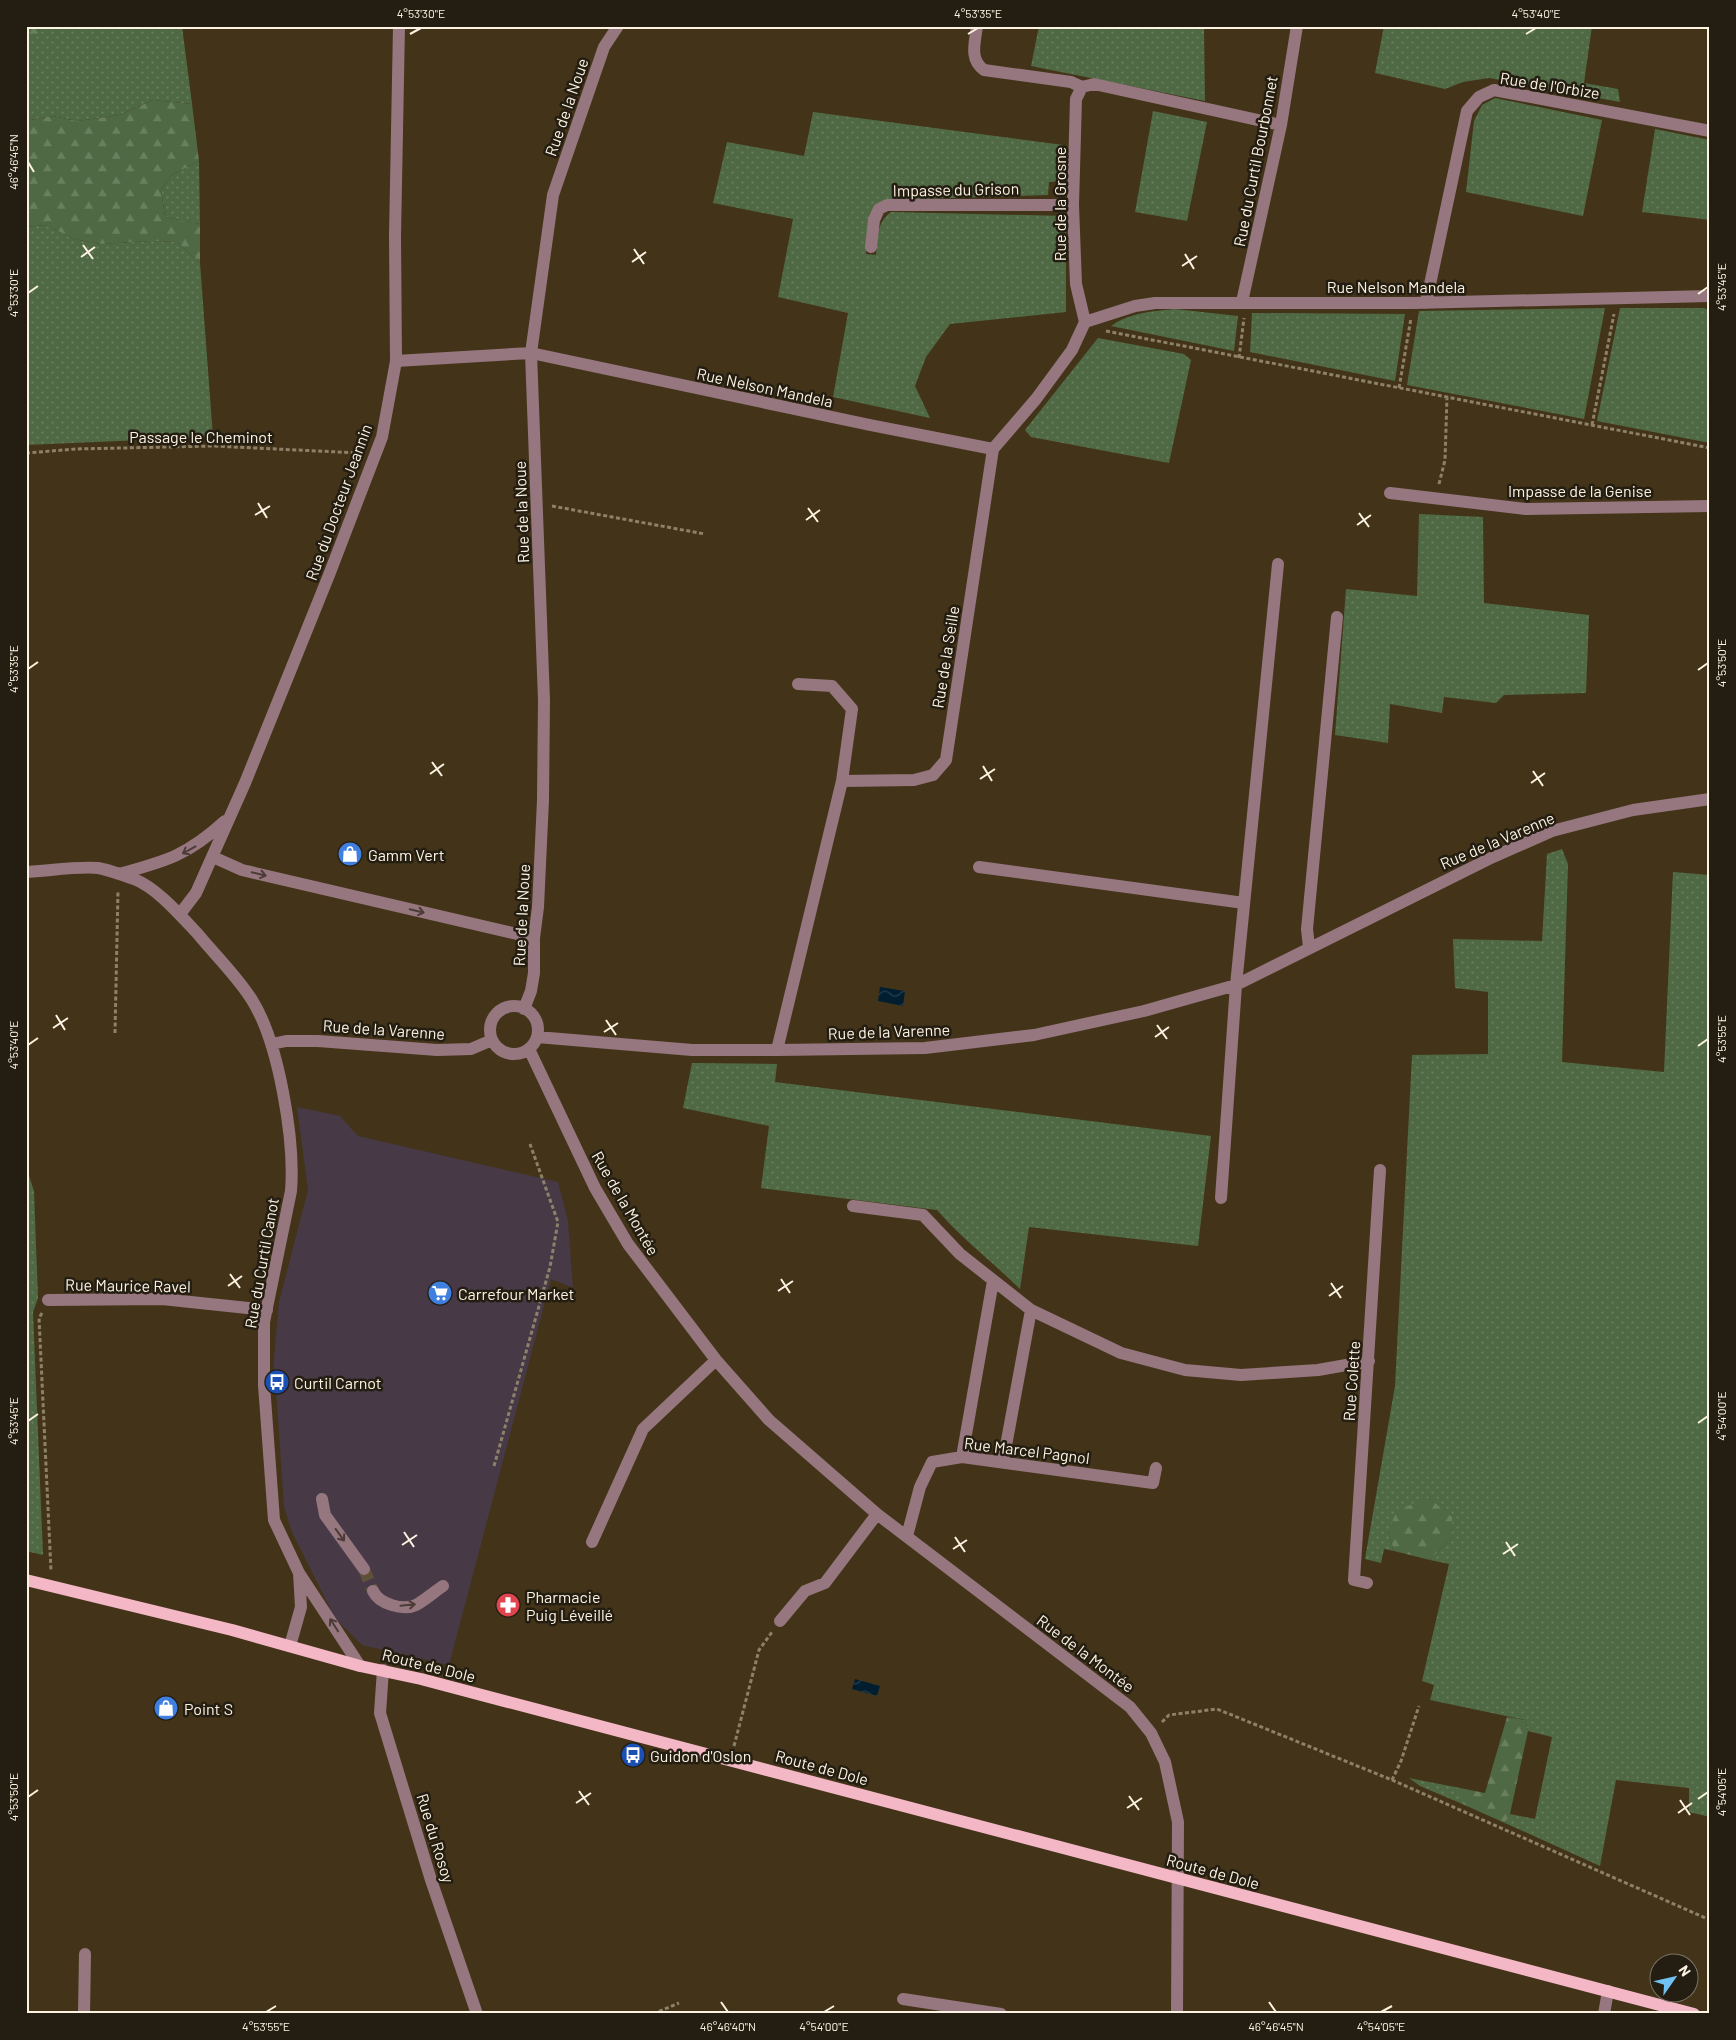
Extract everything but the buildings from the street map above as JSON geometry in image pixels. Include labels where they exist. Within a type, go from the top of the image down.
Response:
[{"type":"main road","name":"Route de Dole","points":[[26,1580],[731,1760],[1608,1991],[1663,2010],[1694,2014]]},
{"type":"street","name":"Rue du Docteur Jeannin","points":[[180,914],[196,893],[214,857],[227,820],[248,774],[382,437],[396,361],[399,26]]},
{"type":"street","name":"Rue de la Noue","points":[[524,1009],[531,991],[534,973],[534,938],[538,907],[543,800],[544,700],[531,353],[554,195],[604,47],[618,26]]},
{"type":"street","points":[[977,26],[974,55],[976,65],[984,70],[1071,82],[1082,87],[1094,84],[1281,125]]},
{"type":"street","name":"Rue du Curtil Bourbonnet","points":[[1242,302],[1281,125],[1297,26]]},
{"type":"street","name":"Rue de la Grosne","points":[[1082,87],[1076,99],[1073,205],[1076,284],[1085,322]]},
{"type":"street","name":"Rue de l'Orbize","points":[[1420,303],[1467,111],[1479,97],[1494,90],[1710,131]]},
{"type":"street","name":"Impasse du Grison","points":[[871,247],[874,220],[879,210],[887,205],[1073,205]]},
{"type":"street","name":"Rue Nelson Mandela","points":[[1085,322],[1135,306],[1242,302],[1420,303],[1710,296]]},
{"type":"street","points":[[993,449],[1036,399],[1072,350],[1085,322]]},
{"type":"street","name":"Rue Nelson Mandela","points":[[396,361],[531,353],[745,399],[993,449]]},
{"type":"street","name":"Rue de la Seille","points":[[842,781],[914,780],[933,775],[946,760],[993,449]]},
{"type":"street","name":"Impasse de la Genise","points":[[1390,493],[1526,509],[1710,506]]},
{"type":"street","points":[[1221,1198],[1236,986],[1278,564]]},
{"type":"street","points":[[1310,947],[1306,929],[1337,617]]},
{"type":"street","points":[[777,1050],[842,781],[852,709],[832,686],[798,684]]},
{"type":"street","name":"Rue de la Varenne","points":[[537,1037],[692,1050],[777,1050],[925,1048],[1034,1035],[1144,1011],[1236,986],[1310,947],[1493,857],[1552,831],[1633,810],[1710,799]]},
{"type":"street","name":"Rue du Docteur Jeannin","points":[[118,874],[164,861],[186,852],[201,843],[227,820]]},
{"type":"street","points":[[214,857],[242,870],[534,938]]},
{"type":"street","points":[[979,867],[1244,903]]},
{"type":"street","name":"Rue du Curtil Canot","points":[[26,872],[98,868],[136,880],[180,914],[252,1000],[272,1044],[283,1096],[292,1172],[291,1191],[264,1322],[264,1385],[274,1520],[299,1573],[360,1666]]},
{"type":"street","points":[[510,1007],[524,1009],[534,1017],[537,1023],[537,1037],[529,1049],[522,1053],[508,1054],[502,1051],[492,1040],[491,1026],[497,1014],[510,1007]]},
{"type":"street","name":"Rue de la Varenne","points":[[272,1044],[286,1041],[318,1041],[437,1050],[471,1049],[492,1040]]},
{"type":"street","name":"Rue de la Montée","points":[[529,1049],[595,1188],[628,1244],[716,1360],[769,1420],[877,1514],[1130,1707],[1151,1733],[1165,1762],[1178,1822],[1177,2014]]},
{"type":"street","name":"Rue Colette","points":[[1367,1583],[1354,1580],[1380,1170]]},
{"type":"street","points":[[853,1206],[923,1215],[960,1254],[1031,1310],[1122,1353],[1185,1370],[1241,1375],[1318,1370],[1369,1360]]},
{"type":"street","points":[[962,1457],[992,1281]]},
{"type":"street","name":"Rue Maurice Ravel","points":[[48,1300],[162,1299],[266,1310]]},
{"type":"street","points":[[1003,1462],[1031,1310]]},
{"type":"street","points":[[592,1542],[643,1429],[716,1360]]},
{"type":"street","name":"Rue Marcel Pagnol","points":[[907,1536],[920,1487],[932,1462],[962,1457],[1153,1482],[1156,1468]]},
{"type":"street","points":[[322,1499],[324,1514],[364,1569]]},
{"type":"street","points":[[780,1622],[806,1591],[825,1583],[877,1514]]},
{"type":"street","name":"Rue du Curtil Canot","points":[[290,1646],[301,1607],[299,1573]]},
{"type":"street","points":[[373,1591],[386,1604],[402,1607],[414,1606],[443,1586]]},
{"type":"street","name":"Rue du Rosoy","points":[[383,1670],[380,1713],[431,1880],[477,2014]]},
{"type":"street","points":[[84,2014],[85,1954]]},
{"type":"street","points":[[1604,2014],[1608,1991]]},
{"type":"street","points":[[903,1999],[1000,2014]]},
{"type":"path","points":[[1592,425],[1617,298]]},
{"type":"path","points":[[1239,358],[1244,324],[1242,302]]},
{"type":"path","points":[[1400,388],[1420,303]]},
{"type":"path","points":[[1085,322],[1110,333],[1710,448]]},
{"type":"path","points":[[1436,497],[1444,460],[1447,398]]},
{"type":"path","name":"Passage le Cheminot","points":[[26,453],[173,449],[213,446],[363,453],[374,459]]},
{"type":"path","points":[[537,503],[705,534]]},
{"type":"path","points":[[115,1033],[118,874]]},
{"type":"path","points":[[494,1466],[550,1267],[558,1222],[530,1144]]},
{"type":"path","points":[[48,1300],[39,1318],[51,1586]]},
{"type":"path","points":[[731,1760],[759,1650],[780,1622]]},
{"type":"path","points":[[1392,1780],[1402,1760],[1419,1706]]},
{"type":"path","points":[[1151,1733],[1170,1715],[1217,1709],[1392,1780],[1710,1920]]},
{"type":"path","points":[[653,2014],[679,2002]]},
{"type":"shaded area","points":[[297,1107],[340,1116],[358,1136],[558,1182],[568,1221],[573,1288],[551,1279],[449,1665],[362,1645],[335,1618],[292,1532],[284,1507],[276,1389],[280,1388],[279,1378],[274,1377],[274,1358],[279,1302],[308,1190]]},
{"type":"green space","points":[[26,26],[182,26],[192,104],[153,100],[120,115],[77,121],[52,116],[26,121]]},
{"type":"green space","points":[[26,26],[54,26],[26,39]]},
{"type":"green space","points":[[1039,26],[1204,26],[1205,101],[1031,66]]},
{"type":"green space","points":[[1384,26],[1592,26],[1584,83],[1618,89],[1620,102],[1489,78],[1463,82],[1445,89],[1375,73]]},
{"type":"green space","points":[[1495,98],[1602,120],[1583,216],[1466,192],[1474,121],[1482,105]]},
{"type":"green space","points":[[153,100],[192,104],[199,161],[172,175],[161,189],[165,217],[200,224],[200,263],[177,242],[151,241],[101,244],[74,239],[45,225],[26,227],[26,121],[52,116],[77,121],[120,115]]},
{"type":"green space","points":[[1153,111],[1207,122],[1187,221],[1135,212]]},
{"type":"green space","points":[[813,112],[1063,145],[1065,181],[1049,182],[1048,195],[888,200],[869,218],[866,254],[876,255],[880,226],[891,212],[1066,216],[1066,312],[950,324],[926,357],[915,386],[930,418],[833,397],[848,313],[778,297],[793,219],[713,203],[727,142],[804,156]]},
{"type":"green space","points":[[1655,129],[1710,140],[1710,220],[1642,212]]},
{"type":"green space","points":[[199,161],[200,224],[165,217],[161,189],[172,175]]},
{"type":"green space","points":[[45,225],[74,239],[101,244],[151,241],[177,242],[200,263],[213,437],[26,445],[26,227]]},
{"type":"green space","points":[[1605,308],[1584,419],[1407,385],[1419,311]]},
{"type":"green space","points":[[1620,308],[1704,308],[1710,311],[1710,443],[1597,421]]},
{"type":"green space","points":[[1175,309],[1238,316],[1234,351],[1111,326],[1133,315]]},
{"type":"green space","points":[[1252,313],[1405,314],[1395,381],[1250,352]]},
{"type":"green space","points":[[1098,338],[1184,354],[1191,360],[1169,463],[1031,437],[1025,430]]},
{"type":"green space","points":[[1419,514],[1483,517],[1484,603],[1589,615],[1586,693],[1504,695],[1496,703],[1444,697],[1442,713],[1390,704],[1388,743],[1335,735],[1346,589],[1417,596]]},
{"type":"green space","points":[[1562,849],[1568,864],[1562,1062],[1664,1072],[1673,872],[1710,875],[1710,1817],[1689,1812],[1689,1788],[1616,1780],[1600,1866],[1505,1823],[1510,1814],[1535,1819],[1552,1737],[1528,1731],[1525,1720],[1430,1700],[1434,1685],[1422,1681],[1449,1564],[1430,1560],[1452,1537],[1388,1532],[1394,1551],[1384,1549],[1381,1563],[1365,1559],[1395,1386],[1412,1055],[1488,1054],[1488,992],[1455,988],[1453,939],[1542,941],[1547,854]]},
{"type":"green space","points":[[692,1063],[777,1064],[775,1082],[1211,1136],[1198,1246],[1029,1227],[1020,1289],[937,1210],[761,1188],[769,1126],[683,1108]]},
{"type":"green space","points":[[26,1167],[34,1191],[38,1298],[33,1312],[43,1555],[26,1551]]},
{"type":"green space","points":[[1429,1498],[1452,1517],[1452,1537],[1430,1560],[1394,1551],[1388,1532],[1397,1510]]},
{"type":"green space","points":[[1507,1717],[1525,1720],[1528,1731],[1510,1814],[1505,1823],[1460,1803],[1460,1788],[1485,1793]]},
{"type":"green space","points":[[1409,1778],[1460,1788],[1460,1803],[1420,1786]]},
{"type":"water","points":[[880,987],[905,991],[903,1006],[878,1001]]},
{"type":"water","points":[[855,1679],[880,1686],[877,1696],[852,1689]]},
{"type":"tunnel","points":[[364,1569],[373,1591]]},
{"type":"place","name":"Gamm Vert","points":[[350,854]]},
{"type":"place","name":"Carrefour Market","points":[[440,1293]]},
{"type":"place","name":"Curtil Carnot","points":[[277,1382]]},
{"type":"place","name":"Pharmacie Puig Léveillé","points":[[508,1605]]},
{"type":"place","name":"Point S","points":[[166,1708]]},
{"type":"place","name":"Guidon d'Oslon","points":[[633,1755]]}]
